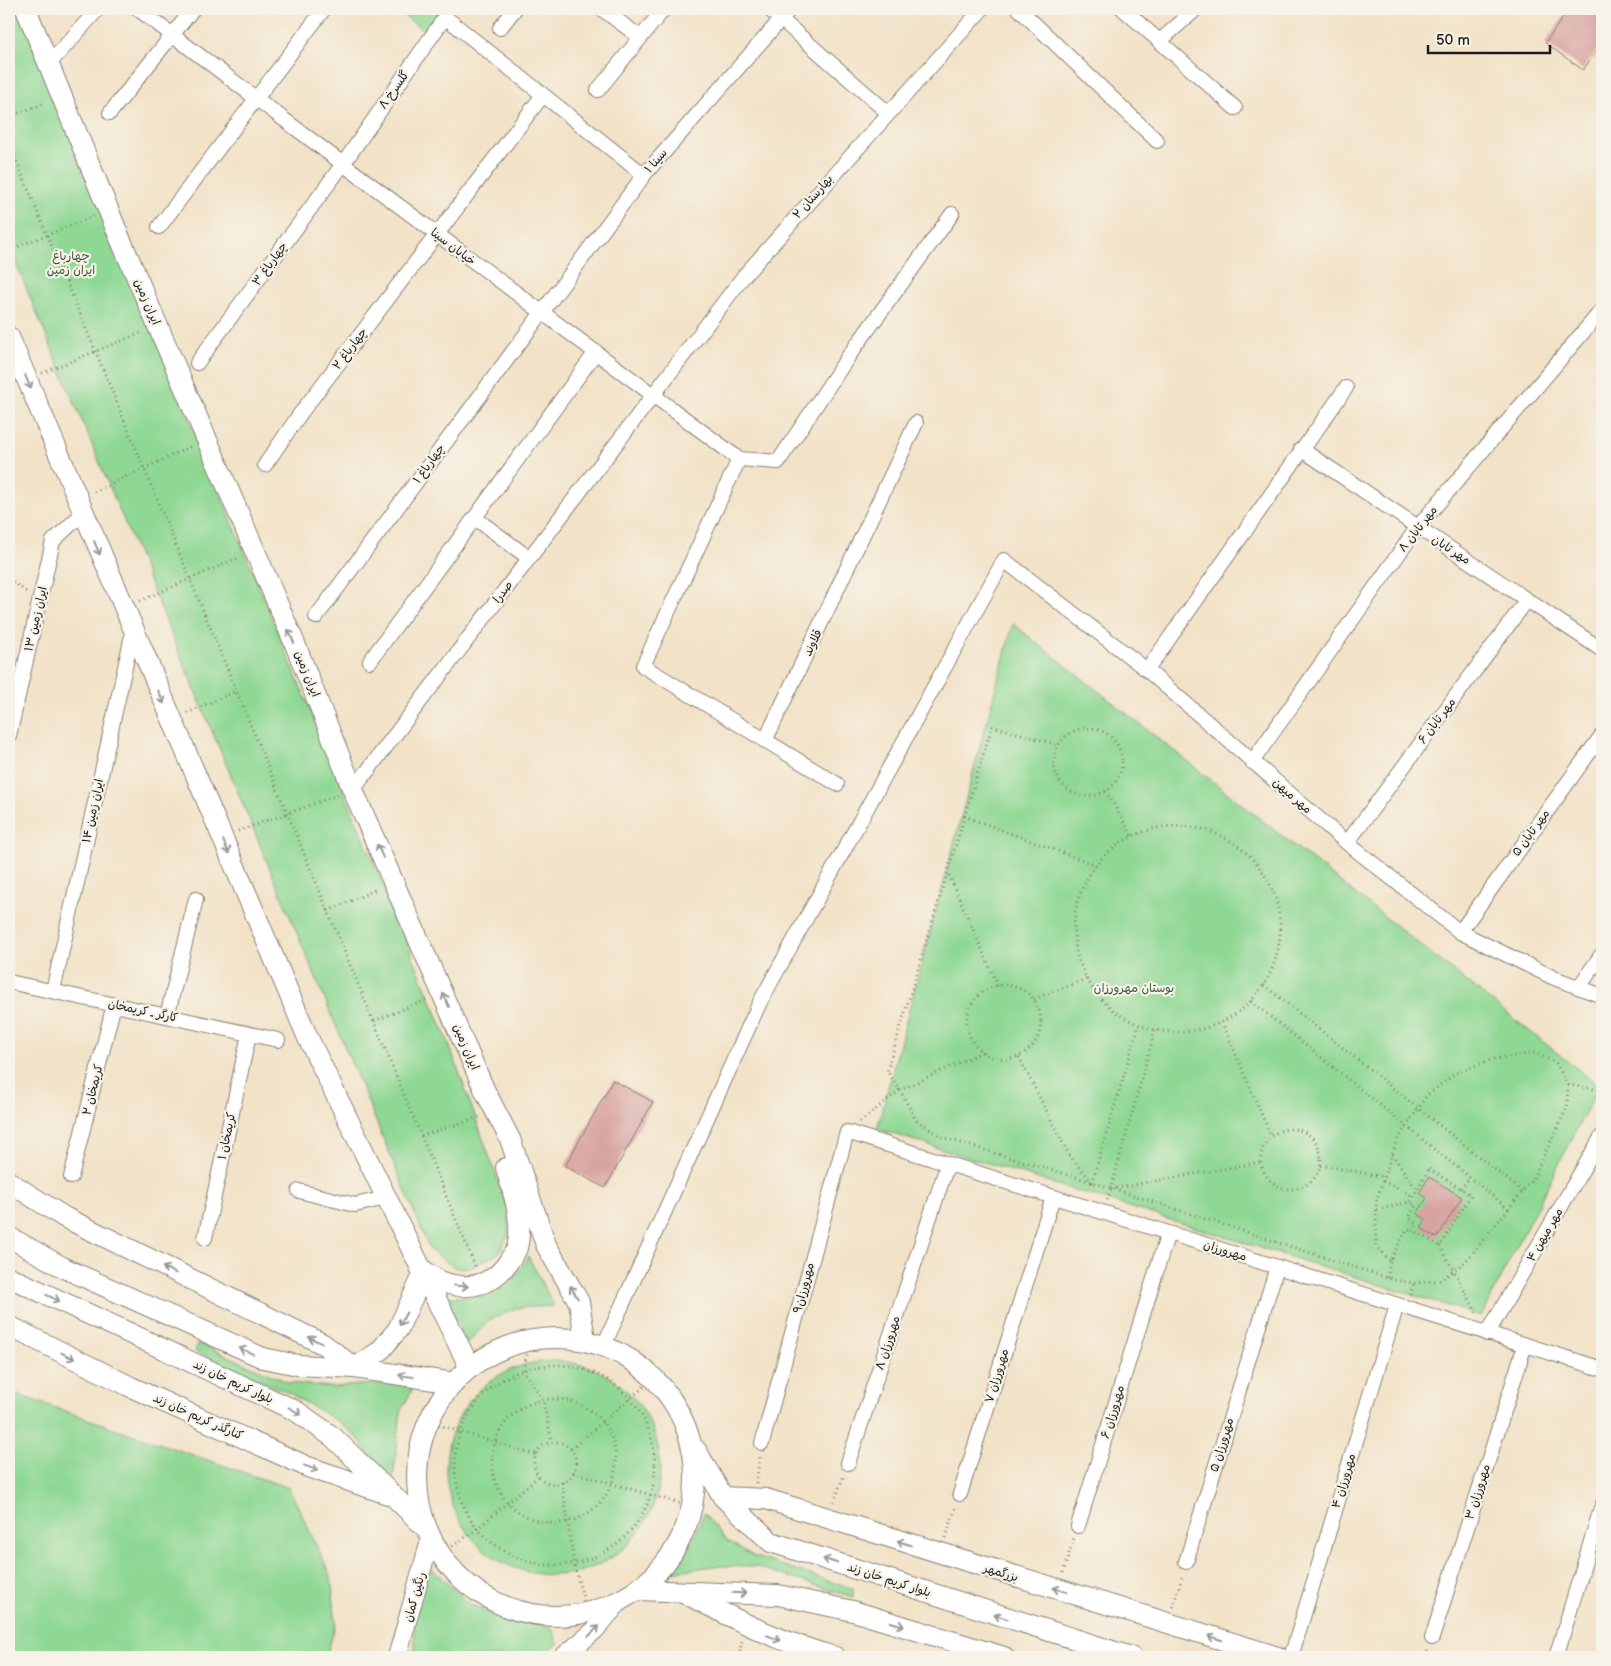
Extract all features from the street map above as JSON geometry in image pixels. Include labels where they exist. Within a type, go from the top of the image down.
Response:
[{"type":"main road","name":"ایران زمین","points":[[26,9],[108,210],[295,644],[353,790],[485,1091],[510,1139],[546,1245],[579,1302],[594,1342]]},
{"type":"main road","points":[[10,347],[26,380],[308,1038],[470,1368]]},
{"type":"main road","points":[[421,1270],[446,1284],[463,1287],[483,1284],[502,1271],[517,1248],[518,1210],[485,1091]]},
{"type":"main road","points":[[9,1182],[64,1217],[323,1344],[355,1368]]},
{"type":"main road","points":[[9,1237],[64,1268],[263,1358],[298,1365],[355,1368],[454,1383]]},
{"type":"main road","points":[[355,1368],[380,1351],[398,1329],[421,1270]]},
{"type":"main road","name":"بلوار کریم خان زند","points":[[9,1278],[296,1411],[333,1437],[392,1495],[433,1540],[459,1576],[480,1594],[505,1606],[532,1614],[559,1616],[587,1613],[620,1601],[638,1590],[662,1567],[676,1546],[692,1507],[695,1474],[691,1442]]},
{"type":"main road","name":"کنارگذر کریم خان زند","points":[[9,1326],[122,1383],[308,1467],[392,1495]]},
{"type":"main road","points":[[433,1540],[419,1494],[418,1476],[421,1449],[429,1422],[440,1402],[454,1383],[470,1368],[488,1356],[509,1346],[531,1340],[594,1342],[654,1378],[673,1401],[691,1442]]},
{"type":"main road","name":"بلوار کریم خان زند","points":[[691,1442],[723,1497],[771,1542],[1131,1657]]},
{"type":"main road","name":"بزرگمهر","points":[[723,1497],[766,1499],[828,1520],[1278,1657]]},
{"type":"main road","points":[[638,1590],[778,1595],[854,1611],[1004,1657]]},
{"type":"main road","points":[[684,1593],[763,1634],[797,1647],[835,1657]]},
{"type":"street","points":[[49,64],[98,9]]},
{"type":"street","name":"خیابان سینا","points":[[138,9],[541,312],[739,458]]},
{"type":"street","points":[[110,113],[193,9]]},
{"type":"street","points":[[159,227],[324,9]]},
{"type":"street","points":[[500,28],[515,9]]},
{"type":"street","points":[[602,9],[640,37]]},
{"type":"street","points":[[598,90],[664,9]]},
{"type":"street","points":[[769,9],[785,13],[887,112]]},
{"type":"street","name":"بهارستان ۲","points":[[653,394],[742,277],[887,112],[932,66],[982,9]]},
{"type":"street","points":[[1019,9],[1157,141]]},
{"type":"street","points":[[1123,9],[1235,108]]},
{"type":"street","points":[[1160,41],[1196,9]]},
{"type":"street","name":"سینا ۱","points":[[541,312],[644,175],[785,13]]},
{"type":"street","name":"گلسرخ ۸","points":[[343,164],[445,17],[544,95]]},
{"type":"street","points":[[544,95],[644,175]]},
{"type":"street","name":"چهارباغ ۲","points":[[265,465],[300,414],[544,95]]},
{"type":"street","name":"چهارباغ ۳","points":[[197,363],[343,164]]},
{"type":"street","points":[[837,784],[643,666],[739,458],[778,462],[848,357],[952,214]]},
{"type":"street","name":"مهر تابان ۸","points":[[1252,762],[1417,528],[1602,310]]},
{"type":"street","name":"چهارباغ ۱","points":[[316,617],[541,312]]},
{"type":"street","points":[[370,661],[596,352]]},
{"type":"street","points":[[1147,670],[1300,450],[1346,388]]},
{"type":"street","name":"صدرا","points":[[353,790],[653,394]]},
{"type":"street","name":"قلاوند","points":[[765,741],[916,423]]},
{"type":"street","name":"مهر تابان","points":[[1300,450],[1602,650]]},
{"type":"street","name":"ایران زمین ۱۳","points":[[9,736],[53,541],[80,507]]},
{"type":"street","points":[[475,518],[529,558]]},
{"type":"street","name":"مهر میهن","points":[[594,1342],[760,1002],[1004,560],[1147,670],[1347,842],[1460,932],[1554,978],[1602,996]]},
{"type":"street","name":"مهر تابان ۶","points":[[1347,842],[1527,600]]},
{"type":"street","name":"ایران زمین ۱۴","points":[[53,991],[133,631]]},
{"type":"street","name":"مهر تابان ۵","points":[[1460,932],[1602,735]]},
{"type":"street","points":[[168,1016],[196,899]]},
{"type":"street","points":[[1579,987],[1602,954]]},
{"type":"street","name":"کارگر ـ کریمخان","points":[[9,982],[278,1040]]},
{"type":"street","name":"کریمخان ۲","points":[[71,1176],[114,1004]]},
{"type":"street","name":"کریمخان ۱","points":[[205,1238],[249,1034]]},
{"type":"street","name":"مهرورزان","points":[[847,1132],[947,1166],[1053,1197],[1602,1369]]},
{"type":"street","name":"مهرورزان۹","points":[[762,1443],[847,1132]]},
{"type":"street","name":"مهر میهن ۴","points":[[1487,1334],[1602,1136]]},
{"type":"street","name":"مهرورزان ۸","points":[[848,1462],[947,1166]]},
{"type":"street","points":[[299,1191],[355,1205],[386,1198]]},
{"type":"street","name":"مهرورزان ۷","points":[[960,1494],[1053,1197]]},
{"type":"street","name":"مهرورزان ۶","points":[[1078,1526],[1168,1233]]},
{"type":"street","name":"مهرورزان ۵","points":[[1186,1562],[1277,1267]]},
{"type":"street","name":"مهرورزان ۴","points":[[1291,1657],[1397,1305]]},
{"type":"street","name":"مهرورزان ۳","points":[[1432,1638],[1525,1345]]},
{"type":"street","points":[[1556,1657],[1602,1505]]},
{"type":"street","name":"رنگین کمان","points":[[397,1657],[433,1540]]},
{"type":"street","points":[[563,1657],[595,1630],[620,1601]]},
{"type":"path","points":[[9,117],[62,96]]},
{"type":"path","points":[[9,143],[483,1284]]},
{"type":"path","points":[[9,250],[108,210]]},
{"type":"path","points":[[26,380],[158,326]]},
{"type":"path","points":[[80,507],[144,468],[206,439]]},
{"type":"path","points":[[123,608],[254,551]]},
{"type":"path","points":[[9,579],[21,589],[40,598]]},
{"type":"path","points":[[171,720],[236,691]]},
{"type":"path","points":[[1059,745],[992,726],[887,1071],[900,1090],[916,1120],[944,1138],[1092,1182],[1388,1278],[1414,1283],[1441,1280],[1466,1260],[1510,1210],[1532,1180],[1567,1108],[1568,1085],[1556,1063],[1535,1053],[1493,1058],[1456,1073],[1427,1096],[1398,1139],[1376,1202],[1376,1246],[1390,1261]]},
{"type":"path","points":[[1098,729],[1108,734],[1116,742],[1122,758],[1120,774],[1114,784],[1106,791],[1084,796],[1065,786],[1055,767],[1059,745],[1066,736],[1076,730],[1098,729]]},
{"type":"path","points":[[222,838],[353,790]]},
{"type":"path","points":[[1106,791],[1132,836]]},
{"type":"path","points":[[964,816],[1096,865]]},
{"type":"path","points":[[1189,826],[1218,834],[1243,850],[1263,872],[1275,899],[1280,928],[1276,958],[1264,984],[1251,1001],[1222,1022],[1201,1030],[1178,1032],[1154,1030],[1139,1025],[1112,1009],[1087,979],[1078,957],[1075,925],[1076,909],[1084,886],[1096,865],[1112,849],[1132,836],[1160,827],[1189,826]]},
{"type":"path","points":[[948,875],[998,986]]},
{"type":"path","points":[[328,912],[394,882]]},
{"type":"path","points":[[1034,1000],[1087,979]]},
{"type":"path","points":[[1264,984],[1523,1192]]},
{"type":"path","points":[[998,986],[1018,988],[1034,1000],[1040,1015],[1040,1032],[1036,1042],[1018,1057],[1000,1059],[982,1052],[973,1043],[969,1032],[967,1019],[970,1007],[977,997],[987,990],[998,986]]},
{"type":"path","points":[[374,1021],[443,993]]},
{"type":"path","points":[[1251,1001],[1510,1210]]},
{"type":"path","points":[[1222,1022],[1270,1136]]},
{"type":"path","points":[[1092,1182],[1139,1025]]},
{"type":"path","points":[[1111,1189],[1154,1030]]},
{"type":"path","points":[[847,1132],[900,1090],[982,1052]]},
{"type":"path","points":[[1018,1057],[1069,1155],[1092,1182]]},
{"type":"path","points":[[1568,1085],[1602,1090]]},
{"type":"path","points":[[421,1136],[491,1114]]},
{"type":"path","points":[[1288,1128],[1306,1132],[1319,1146],[1321,1165],[1318,1174],[1304,1187],[1285,1189],[1268,1180],[1261,1162],[1261,1153],[1270,1136],[1288,1128]]},
{"type":"path","points":[[1392,1154],[1417,1190]]},
{"type":"path","points":[[1111,1189],[1261,1162]]},
{"type":"path","points":[[1321,1165],[1383,1179],[1413,1196]]},
{"type":"path","points":[[1410,1202],[1429,1169],[1471,1195],[1440,1246]]},
{"type":"path","points":[[1461,1190],[1470,1177]]},
{"type":"path","points":[[1377,1210],[1410,1202],[1416,1206],[1409,1218],[1417,1224],[1413,1230]]},
{"type":"path","points":[[1388,1278],[1390,1261],[1407,1229],[1413,1230],[1440,1246],[1455,1269],[1487,1334]]},
{"type":"path","points":[[531,1340],[523,1370],[543,1400],[552,1442]]},
{"type":"path","points":[[552,1365],[580,1368],[607,1379],[630,1398],[644,1420],[653,1444],[655,1470],[650,1496],[639,1521],[621,1541],[599,1556],[574,1564],[547,1566],[520,1560],[496,1547],[477,1528],[464,1507],[456,1483],[455,1458],[460,1433],[470,1412],[484,1394],[502,1380],[523,1370],[552,1365]]},
{"type":"path","points":[[571,1449],[654,1378]]},
{"type":"path","points":[[557,1399],[576,1403],[593,1413],[606,1428],[614,1446],[616,1466],[612,1484],[600,1503],[583,1516],[568,1522],[541,1522],[522,1515],[508,1502],[495,1482],[492,1461],[495,1443],[505,1423],[520,1409],[543,1400],[557,1399]]},
{"type":"path","points":[[429,1422],[460,1433],[536,1454]]},
{"type":"path","points":[[552,1442],[559,1442],[571,1449],[576,1462],[573,1472],[562,1482],[548,1482],[539,1476],[535,1468],[536,1454],[545,1444],[552,1442]]},
{"type":"path","points":[[754,1498],[762,1443]]},
{"type":"path","points":[[828,1520],[848,1462]]},
{"type":"path","points":[[573,1472],[692,1507]]},
{"type":"path","points":[[433,1540],[477,1528],[539,1476]]},
{"type":"path","points":[[562,1482],[574,1564],[587,1613]]},
{"type":"path","points":[[941,1554],[960,1494]]},
{"type":"path","points":[[1058,1590],[1078,1526]]},
{"type":"path","points":[[1169,1624],[1186,1562]]},
{"type":"green space","name":"چهارباغ ایران زمین","points":[[9,9],[19,9],[447,1039],[509,1211],[508,1235],[499,1253],[472,1267],[455,1268],[430,1250],[9,247]]},
{"type":"green space","points":[[395,9],[441,9],[425,31]]},
{"type":"green space","name":"بوستان مهرورزان","points":[[1013,624],[1599,1086],[1481,1316],[877,1129]]},
{"type":"green space","points":[[528,1256],[554,1306],[516,1308],[488,1321],[467,1344],[445,1297],[484,1295],[504,1287],[521,1269]]},
{"type":"green space","points":[[198,1343],[290,1383],[331,1387],[402,1382],[412,1390],[401,1411],[393,1481],[382,1476],[359,1439],[337,1421],[289,1393],[195,1351]]},
{"type":"green space","points":[[542,1361],[564,1361],[584,1365],[604,1373],[629,1392],[648,1417],[656,1437],[660,1468],[656,1499],[648,1519],[629,1544],[604,1563],[584,1571],[564,1575],[542,1575],[522,1571],[502,1563],[485,1551],[470,1536],[458,1519],[450,1499],[446,1479],[446,1457],[450,1437],[458,1417],[470,1400],[485,1385],[502,1373],[522,1365]]},
{"type":"green space","points":[[9,1392],[289,1488],[331,1576],[336,1623],[326,1657],[9,1657]]},
{"type":"green space","points":[[704,1513],[726,1540],[753,1556],[853,1589],[853,1597],[756,1567],[715,1566],[671,1572],[692,1542]]},
{"type":"green space","points":[[424,1561],[469,1604],[503,1616],[552,1628],[558,1644],[531,1657],[411,1657],[415,1647],[413,1567]]},
{"type":"building","points":[[1569,9],[1602,9],[1602,44],[1583,70],[1545,43]]},
{"type":"building","points":[[613,1080],[653,1102],[605,1188],[565,1166]]},
{"type":"building","points":[[1429,1177],[1462,1197],[1437,1238],[1421,1228],[1426,1219],[1417,1214],[1427,1198],[1419,1193]]}]
